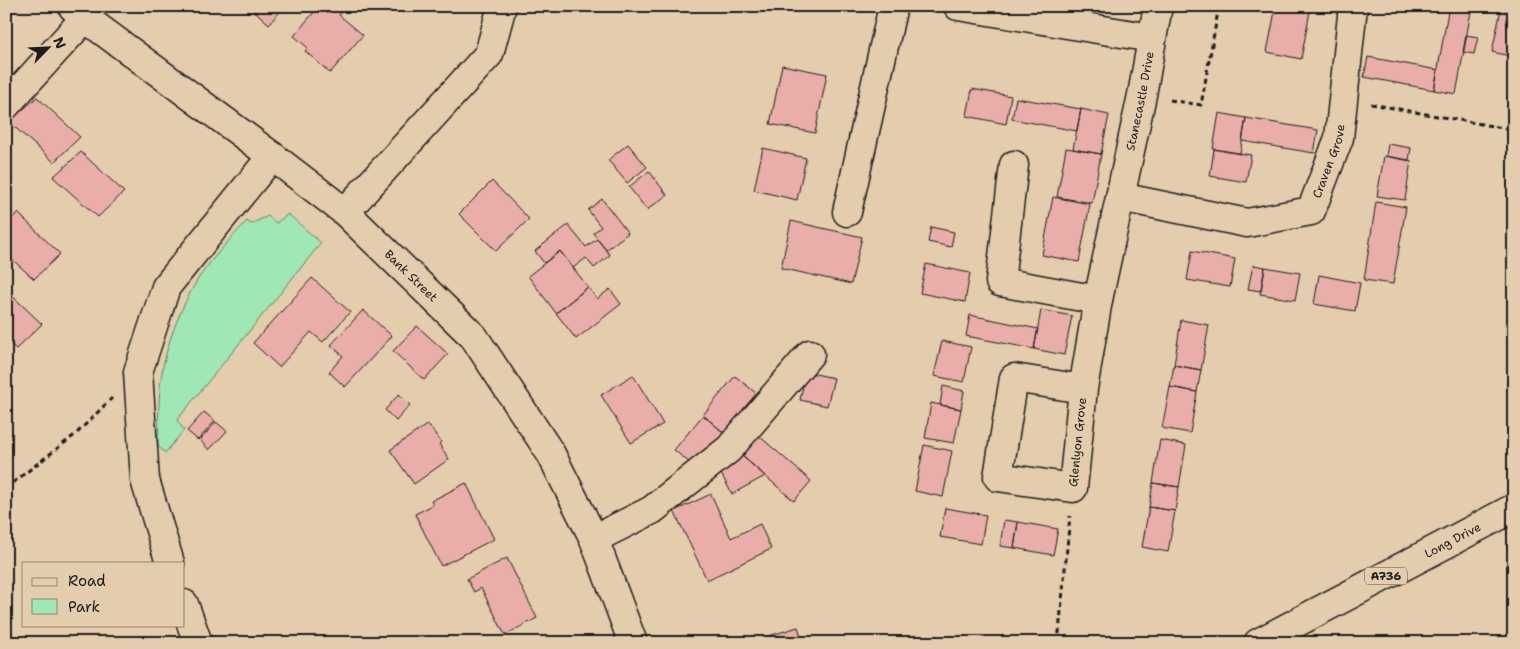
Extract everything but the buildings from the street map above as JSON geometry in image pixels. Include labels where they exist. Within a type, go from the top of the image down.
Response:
[{"type":"street","points":[[345,212],[489,54],[502,6]]},
{"type":"street","points":[[847,212],[893,6]]},
{"type":"street","points":[[958,6],[1152,38]]},
{"type":"street","name":"Stanecastle Drive","points":[[1120,197],[1142,95],[1158,6]]},
{"type":"street","name":"Craven Grove","points":[[1120,197],[1247,223],[1311,211],[1339,138],[1353,6]]},
{"type":"street","points":[[6,105],[79,12]]},
{"type":"street","name":"Bank Street","points":[[79,12],[345,212],[474,337],[551,454],[594,539],[633,643]]},
{"type":"street","points":[[170,562],[145,480],[138,372],[166,287],[272,156]]},
{"type":"street","points":[[1014,165],[1000,282],[1098,300]]},
{"type":"street","name":"Glenlyon Grove","points":[[1084,389],[1014,378],[998,477],[1073,488],[1084,389],[1098,300],[1120,197]]},
{"type":"street","points":[[594,539],[652,510],[729,449],[810,354]]},
{"type":"street","name":"Long Drive","points":[[1258,643],[1514,508]]},
{"type":"street","points":[[185,607],[198,643]]},
{"type":"path","points":[[1142,95],[1201,106],[1219,6]]},
{"type":"path","points":[[1241,6],[1252,9],[1253,6]]},
{"type":"path","points":[[1343,99],[1514,130]]},
{"type":"path","points":[[6,488],[76,434],[138,372]]},
{"type":"path","points":[[1058,643],[1073,488]]},
{"type":"green space","points":[[288,214],[321,243],[177,420],[184,430],[165,453],[158,446],[160,388],[169,344],[186,301],[205,269],[247,221],[251,224],[268,216],[276,223]]}]
